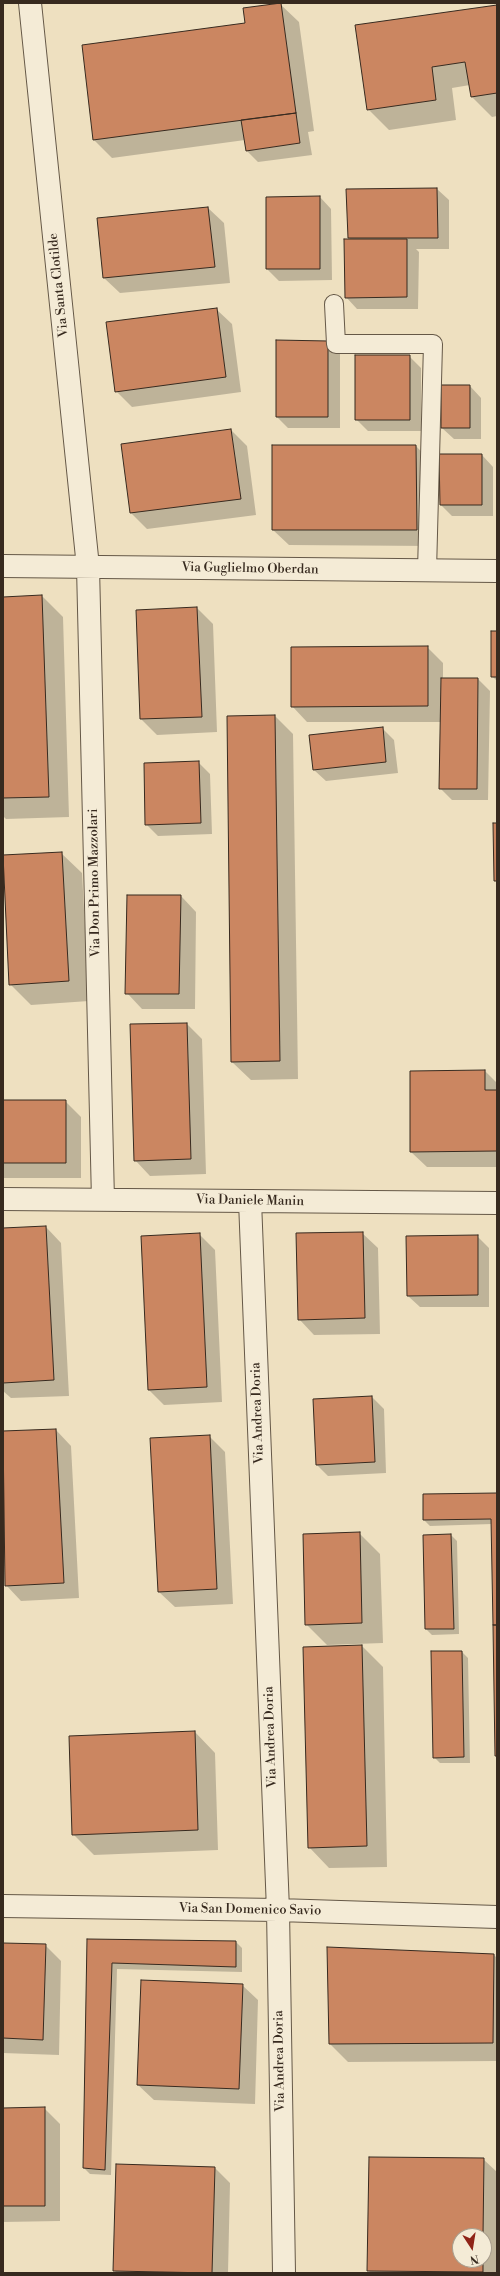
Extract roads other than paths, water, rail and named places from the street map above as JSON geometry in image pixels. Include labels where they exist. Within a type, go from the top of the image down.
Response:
[{"type":"street","name":"Via Santa Clotilde","points":[[30,3],[88,567]]},
{"type":"street","name":"Via Guglielmo Oberdan","points":[[3,566],[497,571]]},
{"type":"street","name":"Via Don Primo Mazzolari","points":[[88,567],[103,1200]]},
{"type":"street","name":"Via Daniele Manin","points":[[3,1199],[497,1203]]},
{"type":"street","name":"Via Andrea Doria","points":[[250,1201],[278,1910],[284,2273]]},
{"type":"street","name":"Via San Domenico Savio","points":[[3,1906],[278,1910],[497,1917]]},
{"type":"lane","points":[[334,304],[336,344],[433,344],[427,571]]}]
